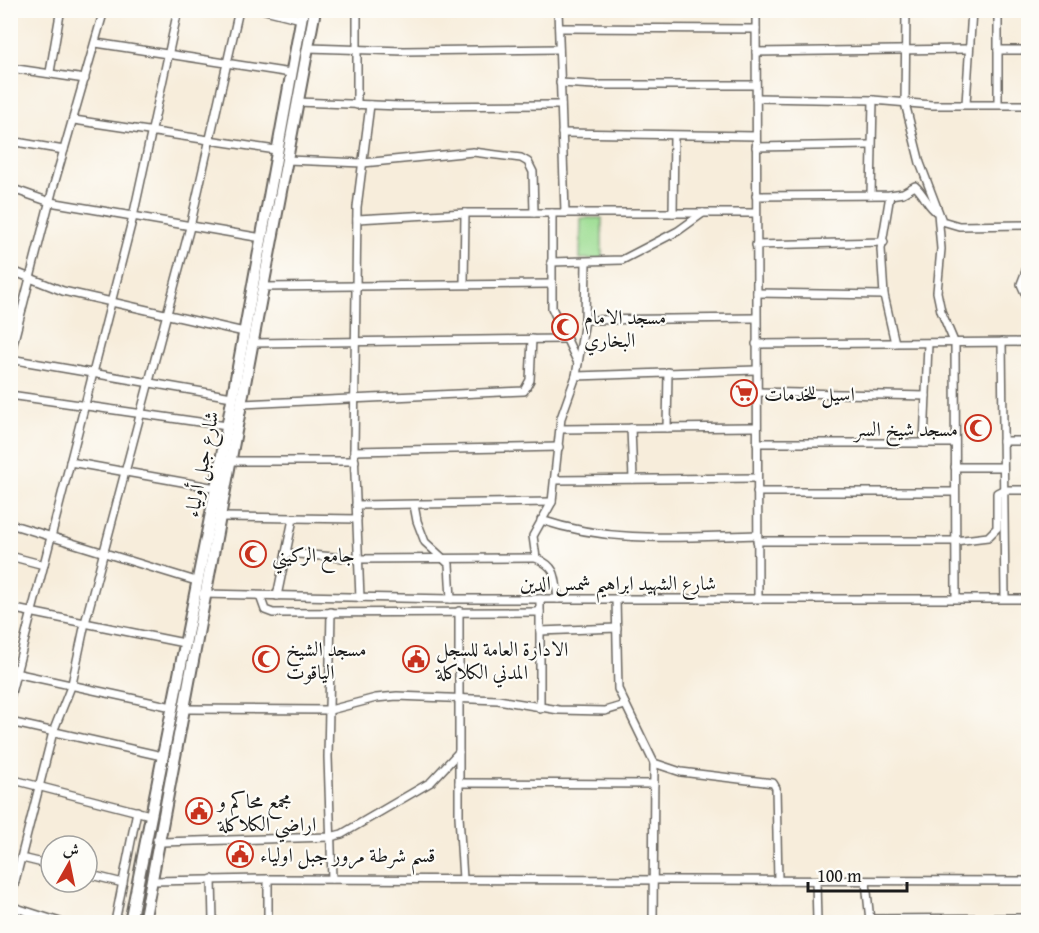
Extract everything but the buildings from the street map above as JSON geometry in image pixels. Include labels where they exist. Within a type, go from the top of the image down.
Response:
[{"type":"main road","name":"شارع جبل أولياء","points":[[144,922],[162,842],[315,10]]},
{"type":"main road","name":"شارع جبل أولياء","points":[[130,922],[216,488],[302,15]]},
{"type":"street","points":[[50,72],[60,14],[57,10]]},
{"type":"street","points":[[104,10],[13,335],[10,357],[232,397]]},
{"type":"street","points":[[10,697],[14,672],[33,613],[133,217],[178,10]]},
{"type":"street","points":[[10,901],[53,732],[72,684],[85,623],[190,226],[239,10]]},
{"type":"street","points":[[265,10],[302,15]]},
{"type":"street","points":[[357,10],[357,105]]},
{"type":"street","points":[[558,10],[565,212]]},
{"type":"street","points":[[756,10],[758,598]]},
{"type":"street","points":[[906,10],[905,103],[920,163],[942,220],[953,225],[1029,225]]},
{"type":"street","points":[[966,104],[967,49],[972,10]]},
{"type":"street","points":[[998,10],[998,104]]},
{"type":"street","points":[[559,28],[756,29]]},
{"type":"street","points":[[96,43],[291,73]]},
{"type":"street","points":[[308,48],[358,50],[559,49]]},
{"type":"street","points":[[756,52],[967,49]]},
{"type":"street","points":[[998,50],[1029,50]]},
{"type":"street","points":[[10,68],[86,79]]},
{"type":"street","points":[[560,83],[756,85]]},
{"type":"street","points":[[756,98],[1029,105]]},
{"type":"street","points":[[871,195],[870,145],[873,100]]},
{"type":"street","points":[[297,102],[357,105],[561,105]]},
{"type":"street","points":[[360,598],[354,451],[354,343],[357,219],[370,105]]},
{"type":"street","points":[[74,120],[276,150]]},
{"type":"street","points":[[562,132],[756,136]]},
{"type":"street","points":[[673,213],[674,136]]},
{"type":"street","points":[[10,141],[64,150]]},
{"type":"street","points":[[756,147],[870,145]]},
{"type":"street","points":[[287,160],[363,163],[473,152],[521,158],[528,162],[533,171],[534,213]]},
{"type":"street","points":[[756,196],[890,195],[903,194],[915,186],[924,194],[930,207],[938,213],[941,249],[937,292],[941,311],[955,344],[956,597]]},
{"type":"street","points":[[10,188],[50,202],[262,238]]},
{"type":"street","points":[[890,195],[884,242],[881,249],[884,295],[896,343]]},
{"type":"street","points":[[357,219],[465,213],[756,213]]},
{"type":"street","points":[[464,284],[465,213]]},
{"type":"street","points":[[552,213],[550,284],[552,308],[564,339],[578,363]]},
{"type":"street","points":[[551,262],[609,262],[633,256],[678,231],[703,213]]},
{"type":"street","points":[[756,245],[884,242]]},
{"type":"street","points":[[1029,247],[1026,271],[1020,284],[1029,300]]},
{"type":"street","points":[[536,558],[533,536],[552,502],[560,429],[576,376],[585,320],[585,262]]},
{"type":"street","points":[[10,270],[63,291],[244,332]]},
{"type":"street","points":[[264,287],[356,288],[550,284]]},
{"type":"street","points":[[757,293],[884,295]]},
{"type":"street","points":[[585,320],[756,318]]},
{"type":"street","points":[[243,404],[524,391],[530,380],[532,339]]},
{"type":"street","points":[[254,344],[564,339]]},
{"type":"street","points":[[1002,342],[1005,598]]},
{"type":"street","points":[[756,344],[1029,342]]},
{"type":"street","points":[[924,443],[928,344]]},
{"type":"street","points":[[576,376],[756,370]]},
{"type":"street","points":[[667,428],[668,372]]},
{"type":"street","points":[[756,392],[926,396]]},
{"type":"street","points":[[10,395],[140,416],[227,426]]},
{"type":"street","points":[[560,429],[756,426]]},
{"type":"street","points":[[631,428],[633,479]]},
{"type":"street","points":[[1003,441],[1029,441]]},
{"type":"street","points":[[757,443],[956,443]]},
{"type":"street","points":[[354,451],[559,447]]},
{"type":"street","points":[[232,462],[355,461]]},
{"type":"street","points":[[70,462],[216,488]]},
{"type":"street","points":[[955,467],[1003,466]]},
{"type":"street","points":[[556,480],[757,478]]},
{"type":"street","points":[[541,520],[587,534],[613,537],[955,541],[993,535],[997,524],[997,493],[1003,490],[1029,490]]},
{"type":"street","points":[[757,492],[954,492]]},
{"type":"street","points":[[356,505],[552,502]]},
{"type":"street","points":[[414,505],[425,542],[446,560],[450,568],[451,599]]},
{"type":"street","points":[[222,517],[357,519]]},
{"type":"street","points":[[277,596],[293,519]]},
{"type":"street","points":[[10,524],[196,580]]},
{"type":"street","points":[[286,554],[358,559],[536,558],[550,565],[554,571],[558,599]]},
{"type":"street","points":[[10,556],[45,565]]},
{"type":"street","name":"شارع الشهيد ابراهيم شمس الدين","points":[[194,594],[429,599],[956,597],[1029,599]]},
{"type":"street","points":[[260,596],[268,612],[540,612]]},
{"type":"street","points":[[428,612],[429,599]]},
{"type":"street","points":[[540,599],[540,709]]},
{"type":"street","points":[[616,599],[618,689],[654,763],[653,922]]},
{"type":"street","points":[[10,608],[184,643]]},
{"type":"street","points":[[459,611],[459,783],[463,879]]},
{"type":"street","points":[[331,612],[330,837],[332,879]]},
{"type":"street","points":[[540,631],[617,628]]},
{"type":"street","points":[[14,672],[172,707]]},
{"type":"street","points":[[186,709],[330,710],[386,696],[505,701],[540,709],[605,711],[625,705]]},
{"type":"street","points":[[10,722],[162,756]]},
{"type":"street","points":[[147,834],[162,842],[330,837],[350,829],[424,787],[444,770],[459,752]]},
{"type":"street","points":[[654,763],[681,772],[773,783],[776,788],[778,880]]},
{"type":"street","points":[[10,779],[150,815]]},
{"type":"street","points":[[459,783],[654,784]]},
{"type":"street","points":[[115,922],[137,811]]},
{"type":"street","points":[[128,857],[142,860]]},
{"type":"street","points":[[22,858],[39,862]]},
{"type":"street","points":[[99,877],[123,883]]},
{"type":"street","points":[[153,881],[212,879],[1029,881]]},
{"type":"street","points":[[212,879],[213,922]]},
{"type":"street","points":[[268,879],[268,922]]},
{"type":"street","points":[[816,881],[817,922]]},
{"type":"street","points":[[866,882],[870,921],[1029,918]]},
{"type":"street","points":[[10,906],[60,922]]},
{"type":"green space","points":[[581,218],[602,218],[602,259],[580,259]]},
{"type":"place","name":"مسجد الامام البخاري","points":[[565,327]]},
{"type":"place","name":"اسيل للخدمات","points":[[744,393]]},
{"type":"place","name":"مسجد شيخ السر","points":[[978,428]]},
{"type":"place","name":"جامع الركيني","points":[[253,554]]},
{"type":"place","name":"مسجد الشيخ الياقوت","points":[[266,659]]},
{"type":"place","name":"الادارة العامة للسجل المدني الكلاكلة","points":[[416,659]]},
{"type":"place","name":"مجمع محاكم و اراضي الكلاكلة","points":[[199,811]]},
{"type":"place","name":"قسم شرطة مرور جبل اولياء","points":[[240,854]]}]
